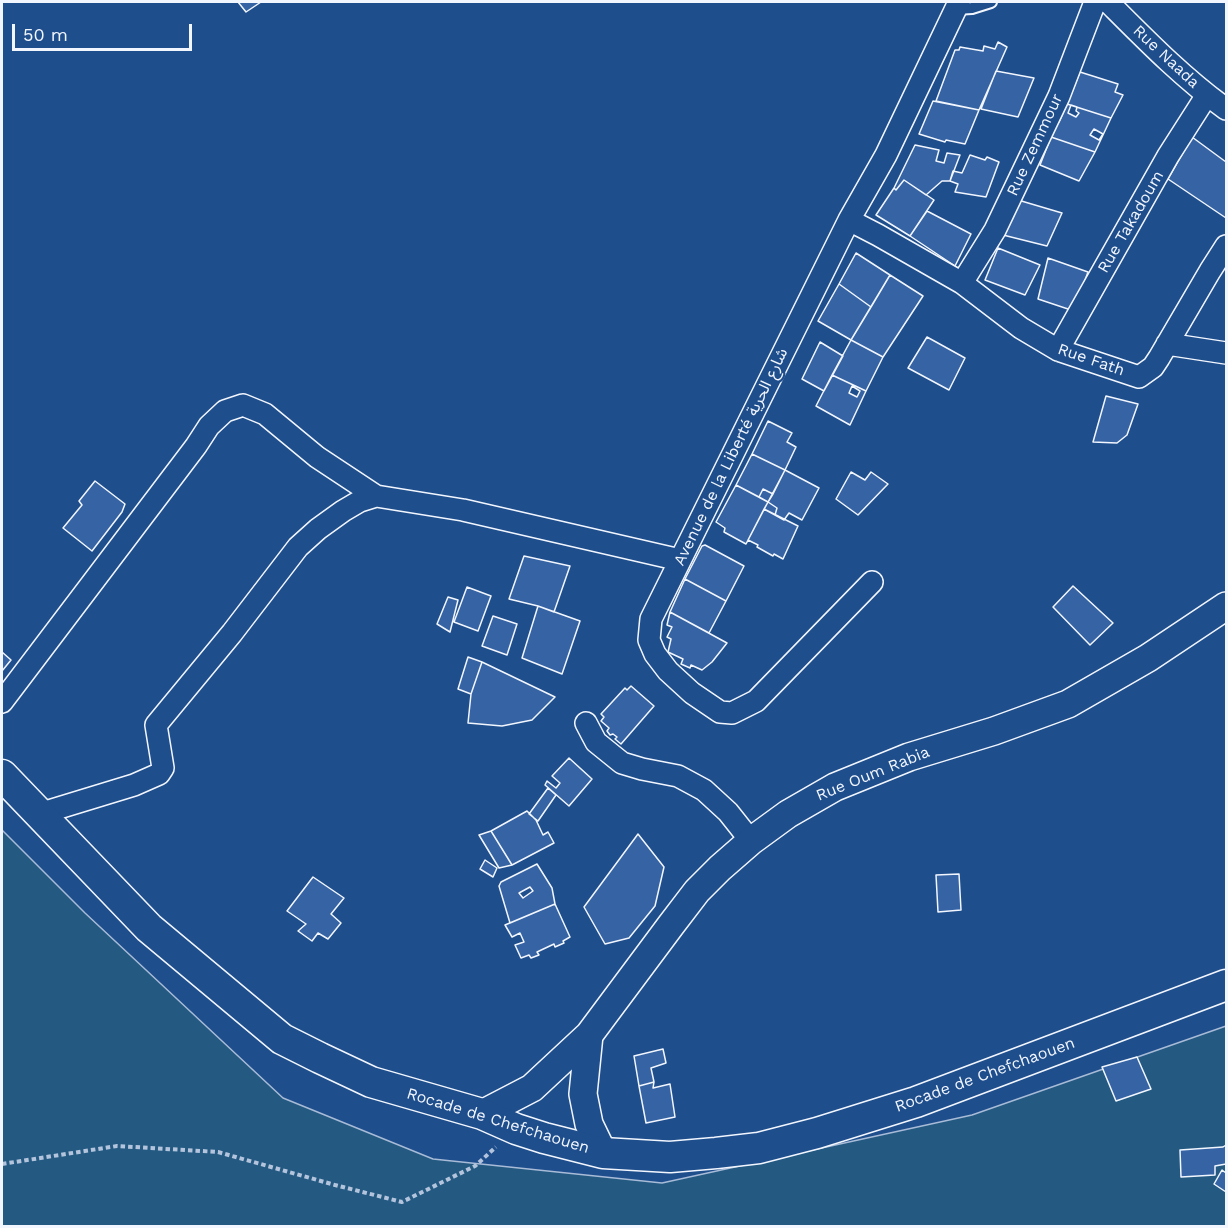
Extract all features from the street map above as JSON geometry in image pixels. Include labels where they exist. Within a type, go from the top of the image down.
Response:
[{"type":"main road","name":"Rocade de Chefchaouen","points":[[2,775],[149,928],[282,1039],[371,1082],[482,1114],[516,1129],[603,1153],[670,1157],[716,1154],[759,1148],[817,1133],[916,1102],[1227,986]]},
{"type":"street","name":"Rue Zemmour","points":[[962,283],[995,230],[1059,96],[1095,2]]},
{"type":"street","name":"Rue Naada","points":[[1108,2],[1164,58],[1227,109]]},
{"type":"street","name":"Avenue de la Liberté شارع الحرية","points":[[872,582],[756,701],[732,713],[720,712],[692,693],[668,671],[655,654],[649,640],[651,619],[849,220],[886,155],[957,5]]},
{"type":"street","name":"Rue Takadoum","points":[[1058,350],[1168,156],[1207,95]]},
{"type":"street","name":"Rue Fath","points":[[849,220],[962,283],[1021,328],[1058,350],[1139,377],[1153,367],[1227,246]]},
{"type":"street","points":[[1167,344],[1227,353]]},
{"type":"street","points":[[2,702],[209,426],[225,411],[243,405],[265,414],[317,457],[376,496],[463,510],[680,560]]},
{"type":"street","points":[[39,814],[134,785],[159,774],[163,768],[156,725],[232,633],[298,547],[343,511],[360,501],[376,496]]},
{"type":"street","name":"Rue Oum Rabia","points":[[482,1114],[532,1088],[589,1035],[698,891],[751,841],[788,814],[834,787],[909,757],[994,731],[1068,704],[1148,658],[1227,606]]},
{"type":"street","points":[[586,723],[596,742],[622,763],[678,776],[704,790],[728,812],[751,841]]},
{"type":"street","points":[[589,1035],[583,1094],[589,1124],[603,1153]]},
{"type":"lane","points":[[957,5],[972,8],[991,2]]},
{"type":"path","points":[[2,1164],[117,1146],[218,1152],[402,1202],[476,1166],[516,1129]]},
{"type":"shaded area","points":[[2,830],[85,913],[283,1098],[433,1159],[662,1183],[972,1115],[1226,1026],[1226,1226],[2,1226]]},
{"type":"building","points":[[238,2],[261,2],[246,12]]},
{"type":"building","points":[[998,42],[1007,47],[979,110],[936,101],[955,50],[959,50],[960,47],[983,51],[984,46],[995,49]]},
{"type":"building","points":[[996,71],[1034,78],[1018,117],[981,109]]},
{"type":"building","points":[[1080,72],[1118,84],[1115,92],[1123,95],[1111,118],[1067,104]]},
{"type":"building","points":[[933,101],[979,110],[965,144],[946,140],[945,142],[919,134]]},
{"type":"building","points":[[1067,104],[1071,105],[1068,113],[1076,117],[1079,113],[1076,111],[1077,107],[1111,118],[1095,152],[1051,137]],"holes":[[[1094,129],[1103,134],[1099,140],[1090,135]]]},
{"type":"building","points":[[1051,137],[1095,152],[1079,181],[1040,165]]},
{"type":"building","points":[[1192,137],[1226,162],[1226,218],[1168,179]]},
{"type":"building","points":[[915,145],[939,150],[936,161],[944,163],[947,153],[960,155],[950,181],[942,181],[926,195],[904,180],[896,190],[894,188]]},
{"type":"building","points":[[970,155],[985,160],[987,157],[999,162],[986,197],[955,192],[958,184],[950,181],[953,171],[962,173]]},
{"type":"building","points":[[904,180],[934,200],[910,236],[876,215],[894,188],[896,190]]},
{"type":"building","points":[[1018,200],[1062,213],[1047,246],[1003,235]]},
{"type":"building","points":[[927,211],[971,234],[955,266],[910,236]]},
{"type":"building","points":[[998,248],[1040,265],[1025,295],[985,280]]},
{"type":"building","points":[[856,253],[890,275],[871,307],[839,284]]},
{"type":"building","points":[[1048,258],[1088,272],[1074,311],[1038,299]]},
{"type":"building","points":[[890,275],[923,296],[883,357],[851,340]]},
{"type":"building","points":[[839,284],[871,307],[851,340],[818,321]]},
{"type":"building","points":[[927,337],[965,358],[949,390],[908,368]]},
{"type":"building","points":[[851,340],[883,357],[866,391],[832,375]]},
{"type":"building","points":[[820,342],[843,356],[824,391],[802,379]]},
{"type":"building","points":[[832,375],[866,391],[850,425],[816,406]],"holes":[[[852,386],[860,391],[857,397],[849,393]]]},
{"type":"building","points":[[1106,396],[1138,404],[1127,435],[1117,443],[1093,442]]},
{"type":"building","points":[[768,421],[792,433],[787,442],[796,447],[785,470],[752,454]]},
{"type":"building","points":[[752,454],[785,470],[773,494],[763,489],[759,497],[736,485]]},
{"type":"building","points":[[785,470],[819,488],[802,520],[789,513],[784,520],[775,515],[777,508],[768,502]]},
{"type":"building","points":[[851,472],[865,480],[871,472],[888,484],[858,515],[836,499]]},
{"type":"building","points":[[95,481],[125,504],[122,512],[92,551],[63,528],[82,505],[79,501]]},
{"type":"building","points":[[736,485],[768,502],[746,544],[724,532],[725,528],[716,522]]},
{"type":"building","points":[[763,489],[773,494],[768,502],[759,497]]},
{"type":"building","points":[[768,502],[777,508],[775,515],[764,509]]},
{"type":"building","points":[[764,509],[798,526],[783,559],[774,554],[773,556],[748,540]]},
{"type":"building","points":[[705,545],[744,566],[726,601],[685,579],[702,546]]},
{"type":"building","points":[[524,556],[570,566],[554,612],[509,599]]},
{"type":"building","points":[[685,579],[726,601],[709,633],[670,612]]},
{"type":"building","points":[[1073,586],[1113,623],[1090,645],[1053,607]]},
{"type":"building","points":[[467,587],[491,596],[478,631],[454,622]]},
{"type":"building","points":[[448,597],[458,600],[450,632],[437,624]]},
{"type":"building","points":[[538,606],[580,621],[562,674],[522,658]]},
{"type":"building","points":[[670,612],[727,643],[712,662],[702,670],[681,664],[683,659],[668,652],[671,639],[667,637],[672,627],[667,625]]},
{"type":"building","points":[[493,616],[517,624],[507,655],[482,646]]},
{"type":"building","points":[[2,652],[11,660],[2,671]]},
{"type":"building","points":[[468,657],[482,662],[471,694],[458,689]]},
{"type":"building","points":[[482,662],[555,697],[532,720],[502,726],[468,723],[471,694]]},
{"type":"building","points":[[631,686],[654,706],[621,744],[615,739],[617,737],[610,735],[607,731],[609,728],[601,721],[604,717],[601,714],[625,688],[627,690]]},
{"type":"building","points":[[569,758],[592,779],[569,806],[545,785],[547,781],[556,788],[560,783],[552,776]]},
{"type":"building","points":[[548,788],[556,795],[538,821],[529,814]]},
{"type":"building","points":[[527,811],[536,820],[543,835],[548,832],[554,843],[512,865],[491,831]]},
{"type":"building","points":[[491,831],[512,865],[499,868],[479,835]]},
{"type":"building","points":[[638,834],[664,867],[655,906],[629,938],[605,944],[584,907]]},
{"type":"building","points":[[485,860],[497,868],[493,877],[480,869]]},
{"type":"building","points":[[537,864],[552,888],[555,904],[510,923],[499,886],[501,882]],"holes":[[[530,887],[533,891],[523,898],[519,893]]]},
{"type":"building","points":[[959,874],[961,910],[938,912],[936,875]]},
{"type":"building","points":[[313,877],[344,898],[331,914],[341,923],[328,939],[318,933],[312,941],[298,931],[306,924],[287,911]]},
{"type":"building","points":[[555,904],[570,937],[563,941],[564,943],[555,947],[554,944],[537,952],[539,955],[521,958],[515,945],[524,942],[520,933],[512,937],[505,925]]},
{"type":"building","points":[[663,1049],[666,1063],[651,1068],[654,1082],[639,1086],[634,1056]]},
{"type":"building","points":[[1137,1057],[1151,1089],[1116,1101],[1102,1067]]},
{"type":"building","points":[[654,1082],[653,1088],[670,1084],[675,1117],[646,1123],[639,1086]]},
{"type":"building","points":[[1226,1145],[1226,1164],[1215,1166],[1215,1175],[1181,1177],[1180,1150]]},
{"type":"building","points":[[1222,1170],[1226,1173],[1226,1192],[1214,1184]]}]
